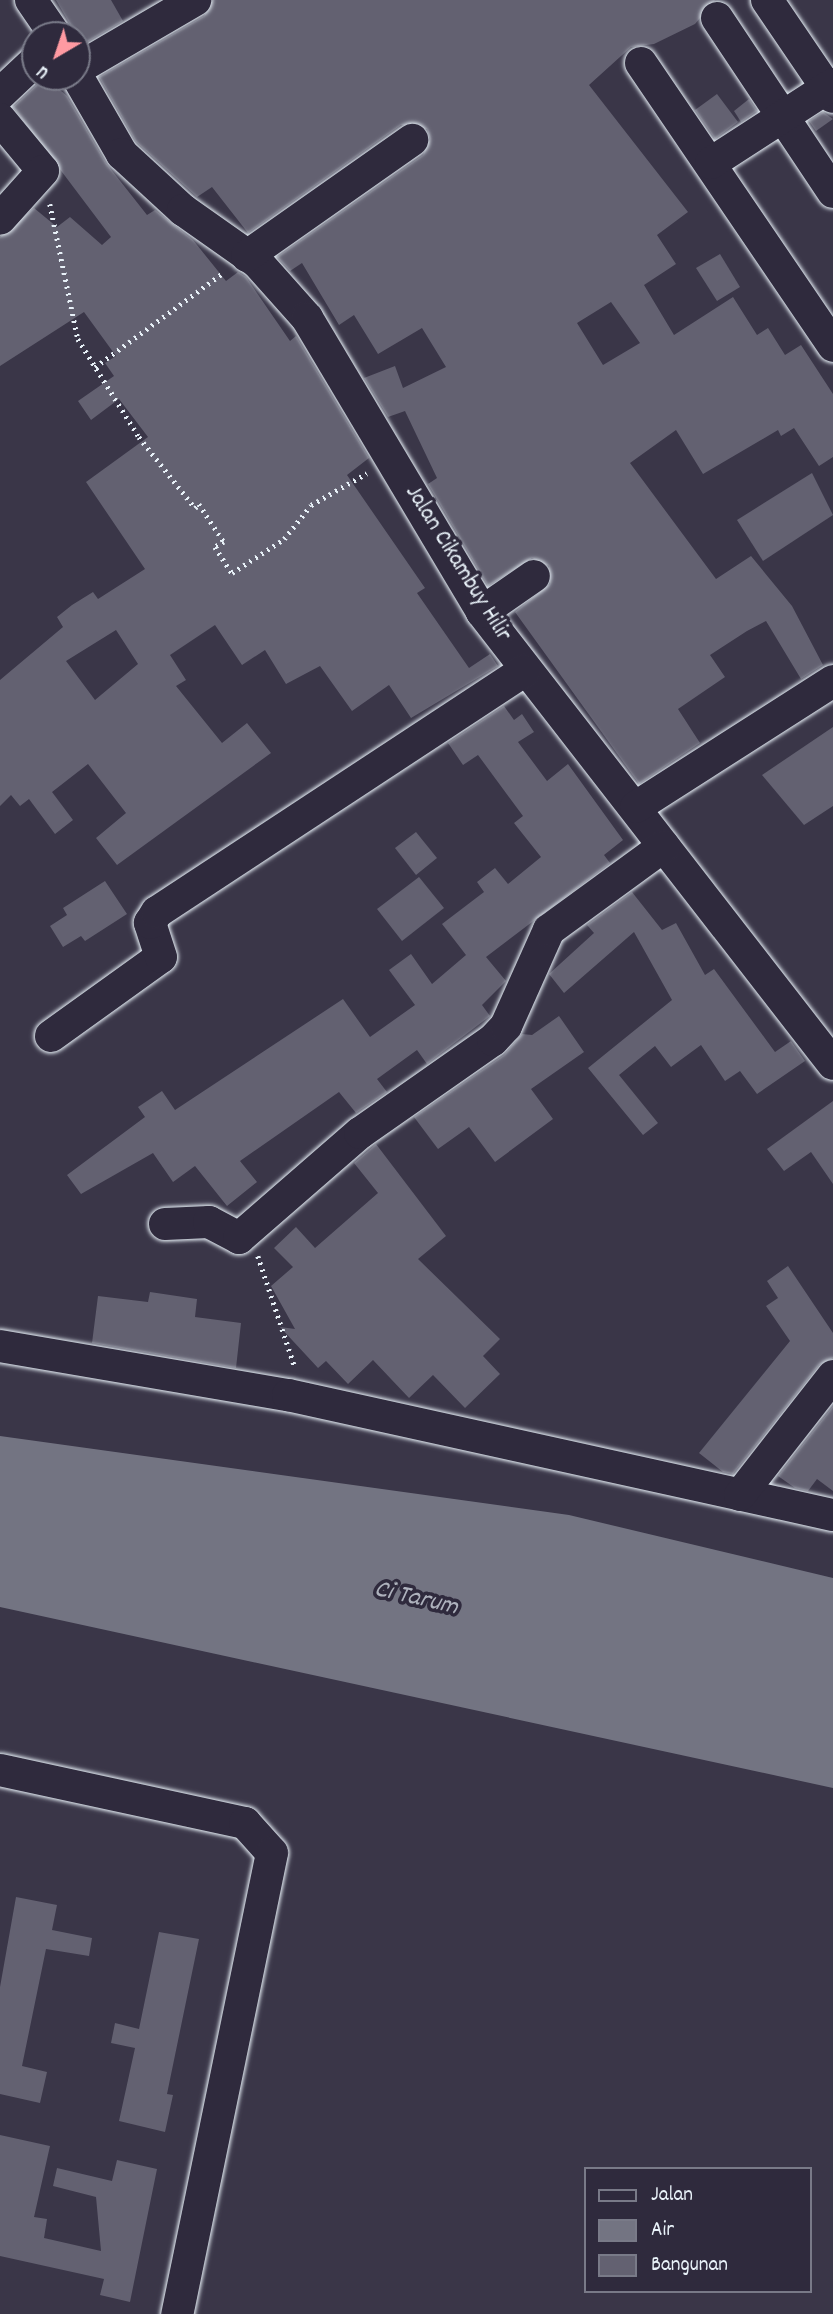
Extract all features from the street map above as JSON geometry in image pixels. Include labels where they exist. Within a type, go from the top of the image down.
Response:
[{"type":"street","points":[[31,0],[45,21]]},
{"type":"street","points":[[91,61],[195,0]]},
{"type":"street","points":[[711,163],[781,117],[831,90],[767,0]]},
{"type":"street","points":[[717,18],[833,192]]},
{"type":"street","points":[[641,63],[833,346]]},
{"type":"street","points":[[0,94],[21,74]]},
{"type":"street","name":"Jalan Cikambuy Hilir","points":[[86,91],[122,153],[247,256],[307,318],[482,612],[582,749],[636,807],[833,1064]]},
{"type":"street","points":[[0,119],[46,182],[0,219]]},
{"type":"street","points":[[247,256],[412,140]]},
{"type":"street","points":[[482,612],[534,576]]},
{"type":"street","points":[[51,1036],[161,957],[150,923],[157,912],[525,670]]},
{"type":"street","points":[[636,807],[833,681]]},
{"type":"street","points":[[165,1224],[209,1222],[239,1238],[360,1133],[493,1040],[506,1026],[550,930],[664,846]]},
{"type":"street","points":[[0,1346],[241,1386],[833,1515]]},
{"type":"street","points":[[740,1495],[833,1376]]},
{"type":"street","points":[[0,1772],[245,1823],[272,1853],[177,2314]]},
{"type":"path","points":[[46,182],[78,338],[139,437],[195,508],[199,503],[223,542],[215,547],[232,573],[284,539],[311,505],[392,459]]},
{"type":"path","points":[[95,367],[247,256]]},
{"type":"path","points":[[239,1238],[265,1267],[295,1397]]},
{"type":"water","name":"Ci Tarum","points":[[0,1436],[569,1515],[833,1578],[833,1788],[0,1607]]},
{"type":"building","points":[[56,0],[111,0],[123,21],[91,40],[91,21],[68,21]]},
{"type":"building","points":[[213,0],[715,0],[695,24],[654,44],[631,47],[589,85],[688,212],[657,235],[676,264],[644,285],[674,335],[733,297],[757,335],[768,328],[785,355],[801,345],[833,394],[833,457],[819,466],[794,428],[781,436],[778,430],[703,474],[676,430],[630,463],[716,579],[751,556],[792,606],[823,665],[801,679],[766,621],[747,631],[710,655],[725,677],[678,709],[700,743],[639,784],[515,612],[550,584],[549,566],[532,558],[488,586],[428,484],[437,478],[405,411],[388,417],[364,378],[395,366],[403,388],[446,367],[422,328],[378,354],[354,315],[339,325],[302,263],[290,271],[277,257],[423,155],[430,139],[427,129],[401,125],[248,233],[212,187],[197,197],[136,142],[99,77],[204,16]],"holes":[[[611,302],[640,343],[603,365],[577,323]]]},
{"type":"building","points":[[30,91],[61,91],[67,96],[106,163],[147,215],[155,210],[193,240],[226,281],[238,272],[246,277],[290,341],[296,336],[369,458],[347,475],[425,588],[417,593],[469,668],[490,654],[498,666],[411,718],[389,685],[352,711],[320,666],[286,684],[265,650],[242,665],[215,625],[170,655],[186,680],[176,686],[222,743],[247,723],[271,753],[117,865],[96,838],[126,813],[88,764],[52,792],[73,820],[55,834],[29,799],[20,806],[11,795],[0,806],[0,680],[63,627],[57,617],[72,605],[93,592],[98,599],[145,569],[86,482],[148,437],[119,399],[91,420],[78,401],[114,376],[105,363],[116,356],[84,312],[0,366],[0,237],[34,208],[57,227],[70,217],[102,245],[111,237],[13,107]],"holes":[[[116,630],[138,664],[95,700],[66,661]]]},
{"type":"building","points":[[717,94],[738,122],[715,139],[695,110]]},
{"type":"building","points":[[749,99],[757,111],[741,122],[734,111]]},
{"type":"building","points":[[823,112],[833,119],[816,131],[809,121]]},
{"type":"building","points":[[720,254],[740,287],[717,301],[696,268]]},
{"type":"building","points":[[812,473],[833,515],[763,561],[737,520]]},
{"type":"building","points":[[504,706],[514,720],[522,714],[534,732],[518,742],[547,781],[568,764],[623,840],[604,855],[610,863],[486,957],[506,981],[482,1005],[490,1016],[427,1064],[417,1050],[377,1079],[387,1092],[356,1113],[339,1092],[240,1161],[257,1182],[227,1206],[195,1166],[173,1182],[153,1153],[81,1194],[67,1175],[145,1117],[138,1107],[162,1091],[175,1110],[343,999],[370,1037],[415,1005],[389,970],[411,954],[432,984],[466,955],[442,924],[484,892],[477,882],[495,868],[508,884],[541,857],[514,823],[523,816],[478,755],[463,765],[448,743]]},
{"type":"building","points":[[833,727],[833,806],[804,825],[762,775]]},
{"type":"building","points":[[416,832],[437,858],[416,875],[395,848]]},
{"type":"building","points":[[419,877],[444,908],[402,941],[377,909]]},
{"type":"building","points":[[105,881],[127,914],[85,941],[81,936],[63,947],[50,926],[67,915],[63,908]]},
{"type":"building","points":[[632,892],[662,930],[676,923],[705,975],[714,969],[775,1052],[791,1041],[805,1061],[757,1094],[740,1071],[725,1081],[701,1045],[671,1067],[655,1046],[619,1075],[658,1123],[643,1135],[588,1068],[672,1000],[634,932],[564,993],[549,974],[594,933],[587,925]]},
{"type":"building","points":[[559,1016],[584,1052],[531,1089],[553,1119],[495,1162],[469,1127],[438,1149],[414,1117],[504,1055],[522,1034],[532,1035]]},
{"type":"building","points":[[833,1101],[833,1184],[811,1152],[784,1171],[767,1149]]},
{"type":"building","points":[[376,1144],[446,1236],[418,1259],[500,1339],[483,1356],[500,1374],[465,1408],[433,1375],[409,1398],[373,1360],[348,1384],[326,1361],[318,1368],[280,1327],[295,1329],[271,1286],[293,1267],[274,1248],[296,1227],[315,1248],[378,1193],[354,1163]]},
{"type":"building","points":[[788,1266],[833,1333],[833,1358],[819,1365],[733,1474],[723,1472],[699,1453],[790,1341],[766,1306],[778,1298],[767,1281]]},
{"type":"building","points":[[150,1292],[197,1299],[195,1317],[241,1323],[236,1368],[92,1343],[98,1296],[148,1302]]},
{"type":"building","points":[[833,1406],[833,1491],[817,1479],[808,1491],[795,1488],[778,1476]]},
{"type":"building","points":[[16,1897],[57,1905],[52,1930],[92,1938],[89,1956],[46,1949],[22,2066],[47,2072],[40,2103],[0,2094],[0,1987]]},
{"type":"building","points":[[159,1932],[199,1939],[167,2094],[173,2095],[165,2132],[119,2121],[135,2048],[111,2043],[115,2023],[139,2029]]},
{"type":"building","points":[[0,2135],[50,2146],[34,2217],[47,2219],[44,2238],[101,2251],[96,2197],[53,2186],[57,2168],[112,2181],[117,2160],[157,2169],[130,2302],[100,2295],[104,2279],[0,2256]]}]
